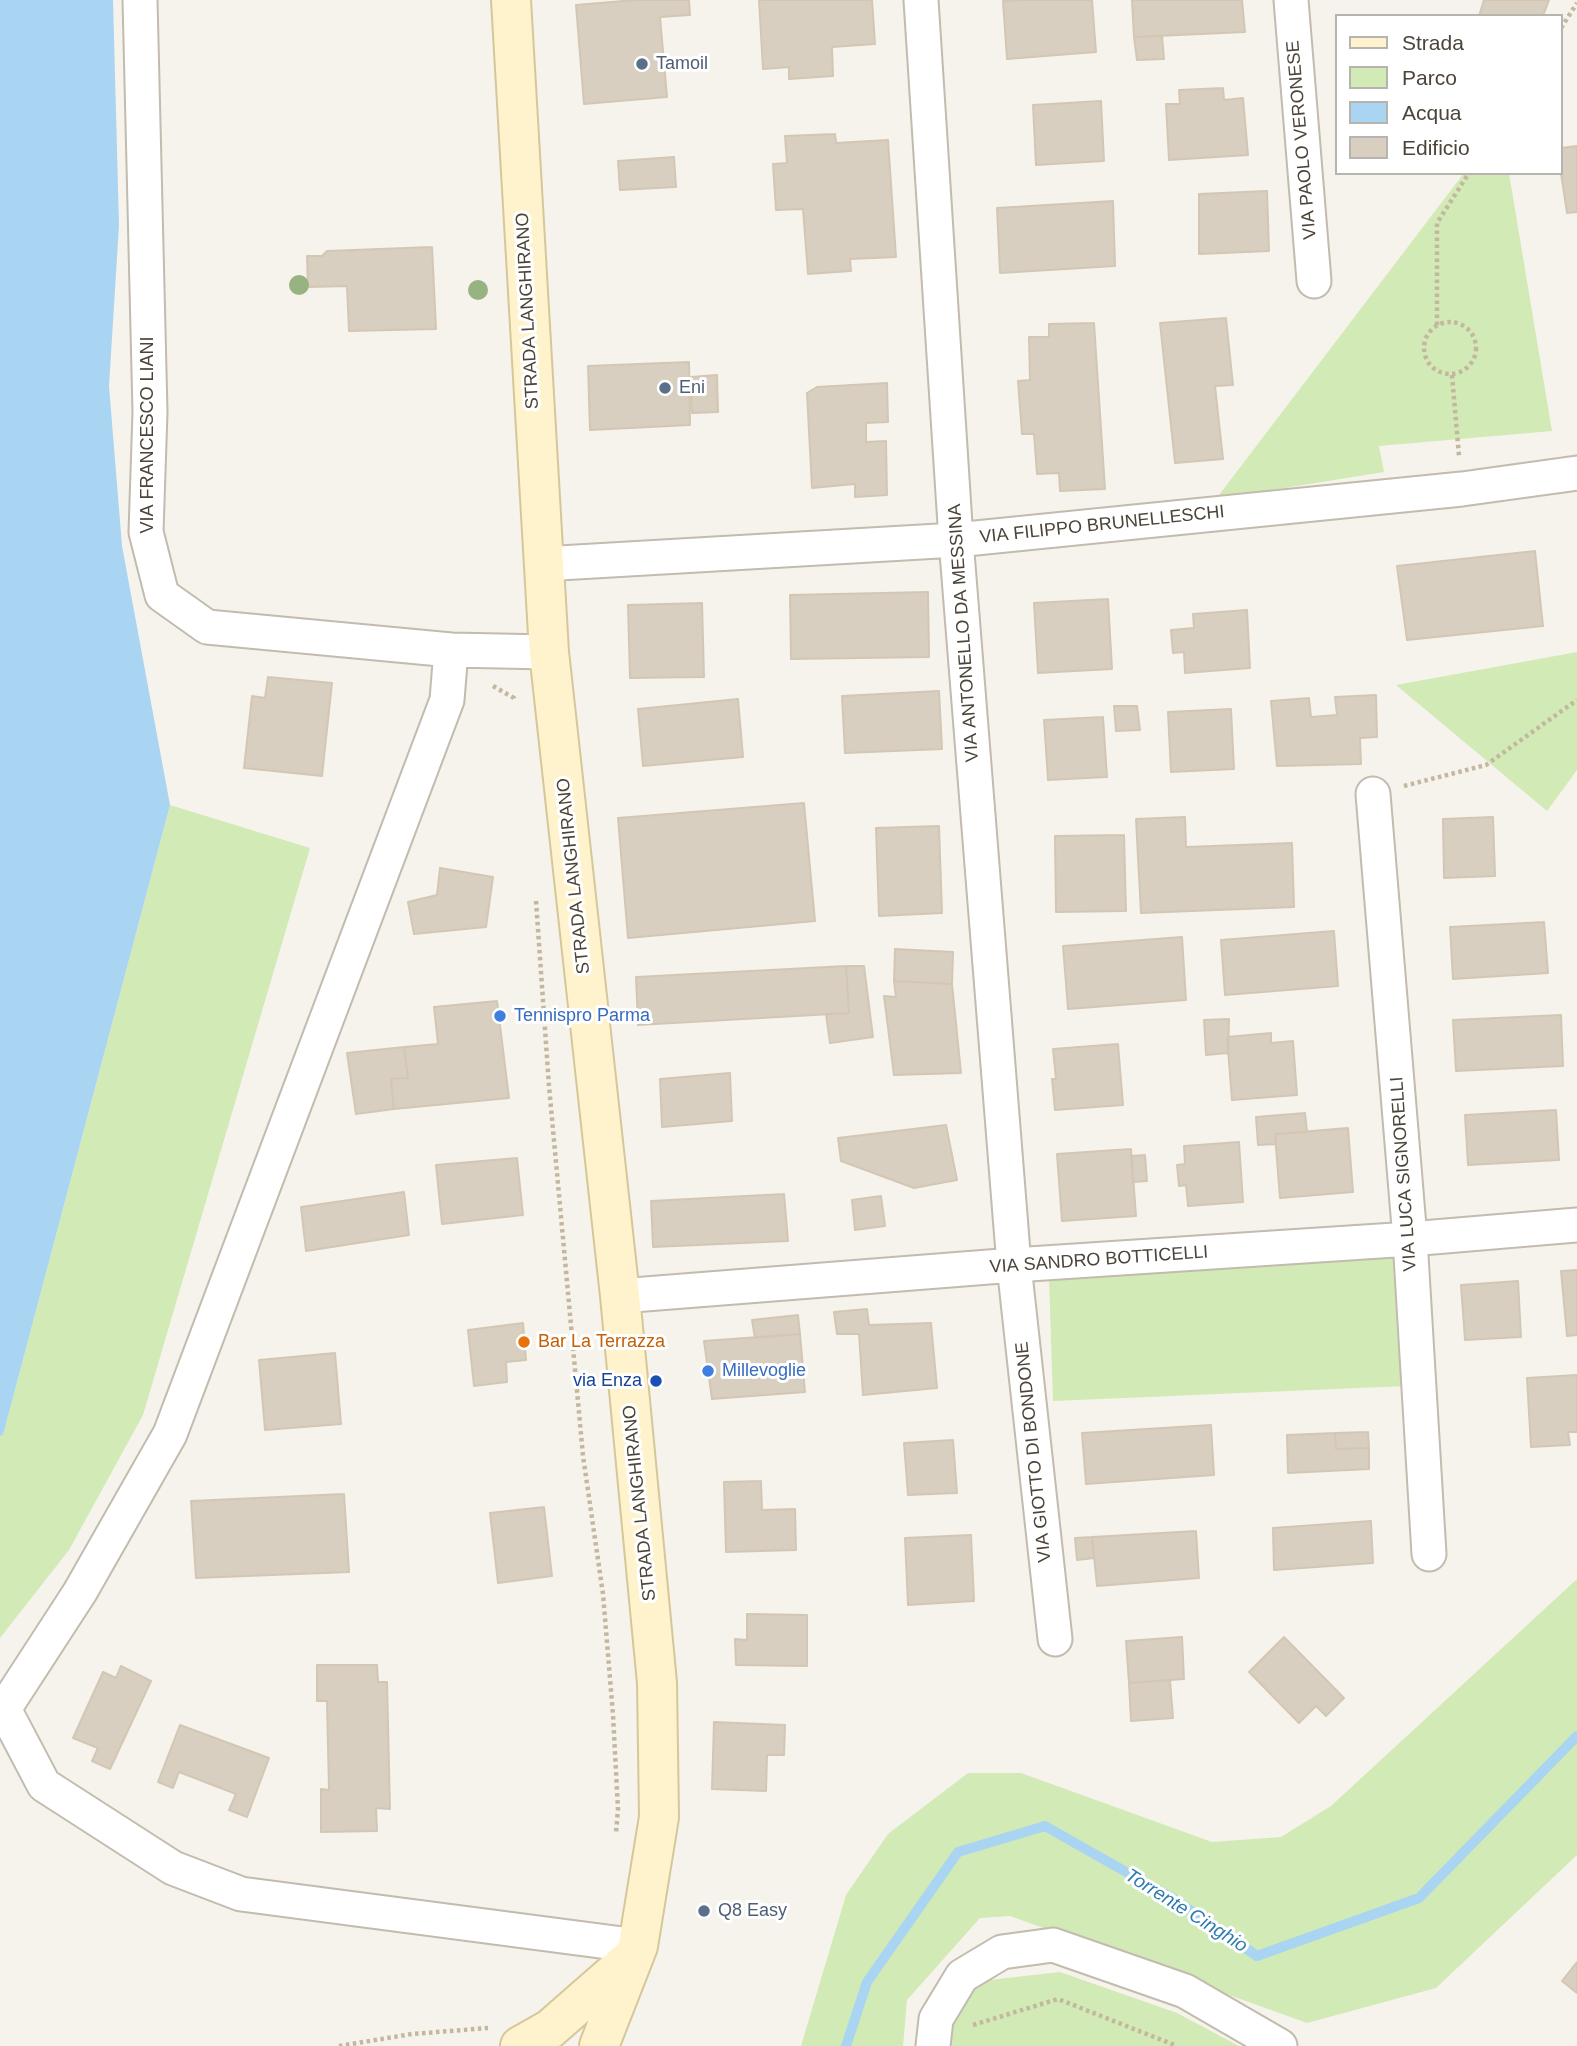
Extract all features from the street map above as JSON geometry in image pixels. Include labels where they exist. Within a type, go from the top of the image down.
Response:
[{"type":"main road","name":"STRADA LANGHIRANO","points":[[511,0],[549,652],[620,1296],[657,1683],[659,1817],[635,1952],[599,2046]]},
{"type":"main road","points":[[510,2036],[550,2029],[635,1952]]},
{"type":"street","name":"VIA FRANCESCO LIANI","points":[[140,0],[150,412],[145,532],[162,595],[207,627],[451,650],[549,652]]},
{"type":"street","name":"VIA ANTONELLO DA MESSINA","points":[[921,0],[956,540],[1014,1265]]},
{"type":"street","name":"VIA PAOLO VERONESE","points":[[1291,0],[1314,281]]},
{"type":"street","name":"VIA FILIPPO BRUNELLESCHI","points":[[542,564],[956,540],[1462,489],[1577,473]]},
{"type":"street","points":[[451,650],[447,699],[170,1434],[80,1592],[4,1709],[44,1786],[173,1868],[241,1894],[635,1952]]},
{"type":"street","name":"VIA LUCA SIGNORELLI","points":[[1373,794],[1410,1238],[1429,1554]]},
{"type":"street","name":"VIA SANDRO BOTTICELLI","points":[[620,1296],[1577,1225]]},
{"type":"street","name":"VIA GIOTTO DI BONDONE","points":[[1014,1265],[1055,1639]]},
{"type":"street","points":[[933,2046],[936,2019],[962,1976],[1002,1952],[1053,1945],[1185,1991],[1280,2046]]},
{"type":"path","points":[[1563,25],[1577,3]]},
{"type":"path","points":[[1437,325],[1437,223],[1468,175]]},
{"type":"path","points":[[1450,322],[1467,328],[1476,342],[1476,355],[1472,363],[1465,370],[1452,375],[1432,368],[1424,356],[1426,337],[1437,325],[1450,322]]},
{"type":"path","points":[[1452,375],[1462,489]]},
{"type":"path","points":[[1373,794],[1486,765],[1577,700]]},
{"type":"path","points":[[969,2027],[1058,1999],[1177,2046]]},
{"type":"path","points":[[339,2046],[412,2034],[510,2036]]},
{"type":"green space","points":[[1462,175],[1509,175],[1552,431],[1379,446],[1384,472],[1216,499]]},
{"type":"green space","points":[[1577,652],[1577,770],[1547,811],[1396,685]]},
{"type":"green space","points":[[170,805],[310,848],[143,1415],[69,1550],[0,1638],[0,1436],[3,1435]]},
{"type":"green space","points":[[1398,1256],[1406,1386],[1053,1401],[1049,1277]]},
{"type":"green space","points":[[1577,1579],[1577,1855],[1436,1988],[1307,2023],[1010,1916],[980,1918],[907,2000],[903,2046],[801,2046],[846,1895],[888,1834],[968,1773],[1021,1773],[1212,1842],[1281,1837],[1331,1806]]},
{"type":"green space","points":[[1060,1972],[1177,2013],[1239,2046],[952,2046],[950,2028],[980,1981]]},
{"type":"water","points":[[0,0],[113,0],[119,225],[109,386],[122,546],[170,805],[3,1435],[0,1436]]},
{"type":"building","points":[[635,0],[689,0],[690,15],[660,17],[667,97],[584,104],[576,5]]},
{"type":"building","points":[[759,0],[872,0],[875,44],[832,47],[833,76],[789,79],[789,67],[763,69]]},
{"type":"building","points":[[1092,0],[1096,52],[1007,59],[1003,1]]},
{"type":"building","points":[[1132,0],[1242,0],[1245,32],[1134,37]]},
{"type":"building","points":[[1484,0],[1549,0],[1544,14],[1480,14]]},
{"type":"building","points":[[1162,36],[1164,59],[1137,60],[1134,37]]},
{"type":"building","points":[[1223,88],[1224,100],[1243,98],[1248,155],[1169,160],[1166,104],[1180,104],[1179,90]]},
{"type":"building","points":[[1101,101],[1104,161],[1036,165],[1033,105]]},
{"type":"building","points":[[835,134],[836,143],[888,140],[896,257],[850,259],[851,271],[808,274],[803,209],[776,210],[773,164],[787,163],[785,136]]},
{"type":"building","points":[[1577,146],[1577,212],[1567,213],[1561,175],[1563,148]]},
{"type":"building","points":[[674,157],[676,187],[620,190],[618,161]]},
{"type":"building","points":[[1267,191],[1269,251],[1199,254],[1199,194]]},
{"type":"building","points":[[1113,201],[1115,266],[1000,273],[997,208]]},
{"type":"building","points":[[432,247],[436,329],[349,331],[347,286],[308,287],[307,256],[322,256],[327,251]]},
{"type":"building","points":[[1226,318],[1233,385],[1215,386],[1223,459],[1175,463],[1160,323]]},
{"type":"building","points":[[1094,323],[1105,489],[1060,491],[1059,473],[1037,474],[1034,434],[1022,434],[1018,381],[1030,380],[1029,337],[1049,337],[1049,324]]},
{"type":"building","points":[[689,362],[690,425],[590,430],[588,366]]},
{"type":"building","points":[[717,375],[718,412],[692,413],[691,377]]},
{"type":"building","points":[[887,383],[888,422],[866,423],[866,442],[886,441],[887,495],[855,497],[855,484],[812,488],[807,393],[817,387]]},
{"type":"building","points":[[1535,551],[1543,626],[1407,640],[1397,566]]},
{"type":"building","points":[[928,592],[929,657],[791,659],[790,595]]},
{"type":"building","points":[[1108,599],[1112,669],[1038,673],[1034,603]]},
{"type":"building","points":[[702,603],[704,677],[630,678],[628,605]]},
{"type":"building","points":[[1247,610],[1250,668],[1185,673],[1184,652],[1173,653],[1171,630],[1194,628],[1193,614]]},
{"type":"building","points":[[268,677],[332,683],[322,776],[244,768],[252,696],[265,698]]},
{"type":"building","points":[[939,691],[942,749],[845,753],[842,696]]},
{"type":"building","points":[[1376,695],[1377,737],[1360,738],[1361,764],[1277,766],[1271,701],[1309,698],[1311,717],[1337,715],[1335,697]]},
{"type":"building","points":[[738,699],[743,757],[643,766],[638,709]]},
{"type":"building","points":[[1114,706],[1137,706],[1140,730],[1116,731]]},
{"type":"building","points":[[1231,709],[1234,769],[1171,772],[1168,712]]},
{"type":"building","points":[[1103,717],[1107,777],[1048,780],[1044,720]]},
{"type":"building","points":[[804,803],[815,921],[628,938],[618,818]]},
{"type":"building","points":[[1185,817],[1186,847],[1292,843],[1294,907],[1141,913],[1136,819]]},
{"type":"building","points":[[1493,817],[1495,876],[1444,878],[1443,819]]},
{"type":"building","points":[[939,826],[942,913],[879,916],[876,828]]},
{"type":"building","points":[[1124,835],[1126,911],[1056,912],[1055,836]]},
{"type":"building","points":[[440,868],[493,877],[486,927],[414,934],[408,902],[437,895]]},
{"type":"building","points":[[1544,922],[1548,973],[1453,979],[1450,927]]},
{"type":"building","points":[[1334,931],[1338,986],[1225,995],[1221,940]]},
{"type":"building","points":[[1182,937],[1186,1000],[1068,1009],[1063,946]]},
{"type":"building","points":[[895,949],[953,952],[952,984],[894,981]]},
{"type":"building","points":[[846,966],[864,966],[873,1037],[830,1043],[826,1014],[849,1013]]},
{"type":"building","points":[[846,966],[849,1013],[638,1025],[636,977]]},
{"type":"building","points":[[894,981],[952,984],[961,1073],[894,1075],[884,996],[896,997]]},
{"type":"building","points":[[497,1001],[509,1098],[394,1109],[391,1079],[408,1078],[404,1047],[438,1044],[434,1007]]},
{"type":"building","points":[[1561,1015],[1563,1066],[1456,1071],[1453,1020]]},
{"type":"building","points":[[1229,1019],[1228,1053],[1206,1055],[1204,1020]]},
{"type":"building","points":[[1271,1033],[1271,1043],[1293,1041],[1297,1095],[1232,1100],[1227,1037]]},
{"type":"building","points":[[1118,1044],[1123,1105],[1055,1110],[1053,1049]]},
{"type":"building","points":[[404,1047],[408,1078],[391,1079],[394,1109],[356,1114],[347,1053]]},
{"type":"building","points":[[730,1073],[732,1121],[662,1127],[660,1079]]},
{"type":"building","points":[[1556,1110],[1559,1160],[1468,1165],[1465,1115]]},
{"type":"building","points":[[1305,1113],[1307,1132],[1275,1134],[1276,1144],[1258,1145],[1256,1117]]},
{"type":"building","points":[[946,1125],[957,1180],[914,1188],[841,1161],[838,1138]]},
{"type":"building","points":[[1348,1128],[1353,1192],[1280,1198],[1275,1134]]},
{"type":"building","points":[[1239,1142],[1243,1202],[1188,1206],[1186,1185],[1179,1186],[1177,1165],[1185,1164],[1184,1146]]},
{"type":"building","points":[[1131,1149],[1136,1216],[1062,1221],[1057,1154]]},
{"type":"building","points":[[1145,1155],[1147,1181],[1133,1182],[1131,1156]]},
{"type":"building","points":[[517,1158],[523,1215],[442,1224],[436,1165]]},
{"type":"building","points":[[404,1192],[409,1235],[306,1251],[301,1207]]},
{"type":"building","points":[[784,1194],[788,1241],[653,1247],[651,1201]]},
{"type":"building","points":[[881,1196],[885,1226],[855,1230],[852,1200]]},
{"type":"building","points":[[1577,1270],[1577,1335],[1567,1336],[1561,1271]]},
{"type":"building","points":[[1518,1281],[1521,1337],[1465,1340],[1461,1285]]},
{"type":"building","points":[[867,1309],[869,1325],[931,1323],[937,1388],[863,1395],[859,1334],[837,1334],[834,1312]]},
{"type":"building","points":[[798,1315],[800,1334],[755,1338],[752,1320]]},
{"type":"building","points":[[523,1323],[526,1360],[506,1362],[507,1382],[474,1386],[468,1330]]},
{"type":"building","points":[[800,1334],[805,1392],[712,1399],[704,1341]]},
{"type":"building","points":[[335,1353],[341,1424],[265,1430],[259,1360]]},
{"type":"building","points":[[1577,1375],[1577,1432],[1568,1432],[1570,1445],[1531,1447],[1527,1378]]},
{"type":"building","points":[[1211,1425],[1214,1475],[1086,1484],[1082,1433]]},
{"type":"building","points":[[1368,1432],[1369,1448],[1336,1449],[1335,1433]]},
{"type":"building","points":[[1335,1433],[1336,1449],[1369,1448],[1369,1469],[1288,1473],[1287,1435]]},
{"type":"building","points":[[953,1440],[957,1493],[908,1495],[904,1443]]},
{"type":"building","points":[[761,1481],[762,1510],[795,1509],[796,1550],[726,1552],[724,1482]]},
{"type":"building","points":[[344,1494],[349,1572],[196,1578],[191,1501]]},
{"type":"building","points":[[544,1507],[552,1576],[498,1583],[490,1513]]},
{"type":"building","points":[[1371,1521],[1373,1563],[1274,1570],[1273,1528]]},
{"type":"building","points":[[1196,1531],[1199,1578],[1097,1586],[1092,1537]]},
{"type":"building","points":[[971,1535],[974,1601],[908,1605],[905,1538]]},
{"type":"building","points":[[1092,1537],[1094,1558],[1077,1560],[1075,1538]]},
{"type":"building","points":[[747,1614],[807,1615],[807,1666],[736,1665],[735,1639],[747,1640]]},
{"type":"building","points":[[1182,1637],[1184,1679],[1129,1683],[1126,1641]]},
{"type":"building","points":[[1284,1637],[1344,1698],[1326,1716],[1316,1706],[1299,1723],[1249,1672]]},
{"type":"building","points":[[317,1665],[377,1665],[378,1682],[387,1682],[390,1809],[376,1808],[377,1831],[321,1832],[321,1789],[329,1790],[327,1701],[317,1701]]},
{"type":"building","points":[[121,1666],[151,1681],[110,1769],[92,1761],[98,1748],[73,1738],[103,1672],[116,1678]]},
{"type":"building","points":[[1170,1680],[1173,1718],[1131,1721],[1129,1683]]},
{"type":"building","points":[[714,1722],[785,1725],[784,1755],[767,1755],[766,1791],[712,1789]]},
{"type":"building","points":[[180,1725],[269,1758],[247,1817],[229,1810],[236,1794],[179,1772],[173,1788],[158,1782]]},
{"type":"building","points":[[1577,1962],[1577,1993],[1562,1981]]},
{"type":"waterway","name":"Torrente Cinghio","points":[[846,2046],[867,1982],[958,1852],[1045,1826],[1172,1898],[1257,1956],[1419,1898],[1577,1736]]},
{"type":"place","name":"Tamoil","points":[[642,64]]},
{"type":"place","name":"Eni","points":[[665,388]]},
{"type":"place","name":"Tennispro Parma","points":[[500,1016]]},
{"type":"place","name":"Bar La Terrazza","points":[[524,1342]]},
{"type":"place","name":"Millevoglie","points":[[708,1371]]},
{"type":"place","name":"via Enza","points":[[656,1381]]},
{"type":"place","name":"Q8 Easy","points":[[704,1911]]}]
